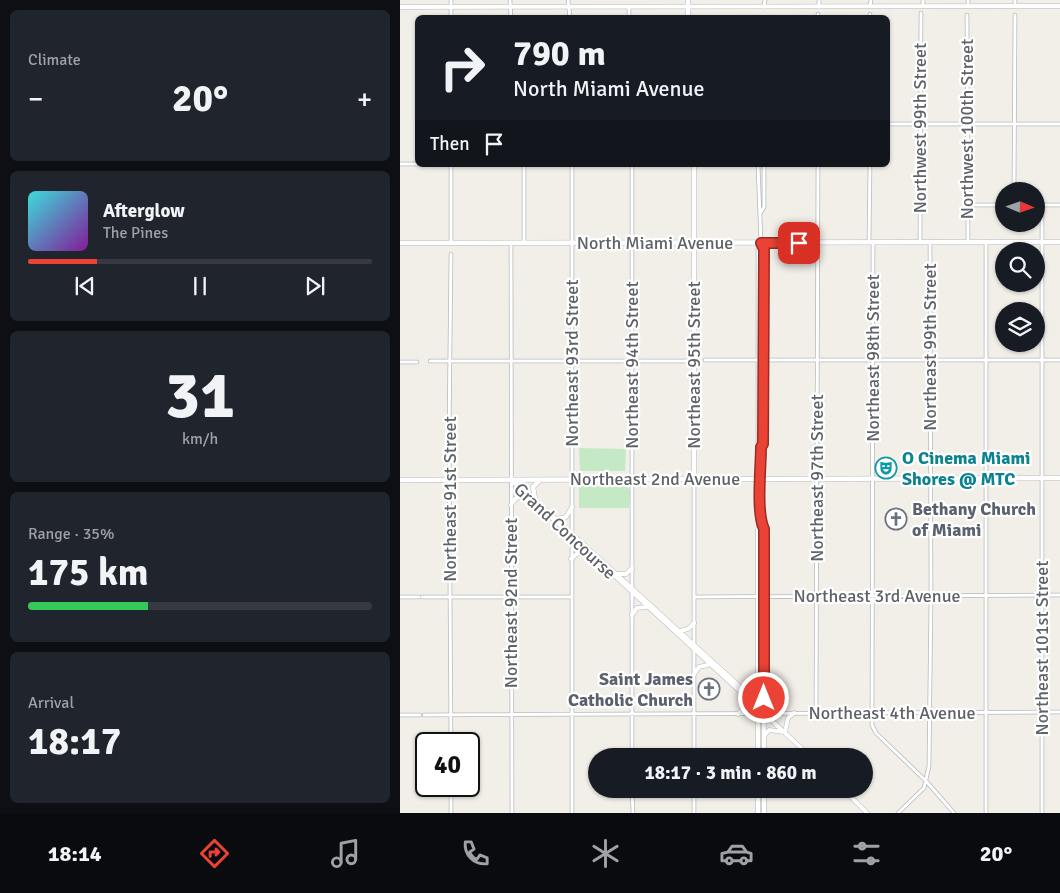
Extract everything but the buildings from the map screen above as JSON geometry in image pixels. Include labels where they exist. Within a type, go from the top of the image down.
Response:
[{"type":"main road","points":[[688,0],[688,15]]},
{"type":"main road","name":"Northeast 95th Street","points":[[694,167],[694,479]]},
{"type":"main road","name":"North Miami Avenue","points":[[400,243],[995,242]]},
{"type":"main road","name":"North Miami Avenue","points":[[1045,242],[1060,242]]},
{"type":"main road","name":"Northeast 2nd Avenue","points":[[400,480],[1060,478]]},
{"type":"main road","points":[[535,499],[533,487],[540,480]]},
{"type":"street","points":[[451,0],[451,15]]},
{"type":"street","points":[[510,0],[510,15]]},
{"type":"street","points":[[568,0],[570,15]]},
{"type":"street","points":[[764,6],[765,0]]},
{"type":"street","points":[[819,0],[819,7]]},
{"type":"street","points":[[870,6],[871,0]]},
{"type":"street","points":[[923,0],[923,6]]},
{"type":"street","points":[[968,0],[968,6]]},
{"type":"street","points":[[1015,0],[1015,6]]},
{"type":"street","points":[[400,7],[1060,6]]},
{"type":"street","points":[[629,7],[629,15]]},
{"type":"street","name":"Northwest 99th Street","points":[[920,242],[921,13]]},
{"type":"street","name":"Northwest 100th Street","points":[[967,15],[968,242]]},
{"type":"street","points":[[1014,182],[1015,15]]},
{"type":"street","points":[[890,124],[1060,124]]},
{"type":"street","points":[[400,164],[415,164]]},
{"type":"street","points":[[451,167],[451,243]]},
{"type":"street","points":[[524,167],[524,243]]},
{"type":"street","name":"Northeast 93rd Street","points":[[572,167],[572,813]]},
{"type":"street","name":"Northeast 94th Street","points":[[632,167],[632,748]]},
{"type":"street","points":[[758,167],[758,207],[761,212],[761,243],[758,249],[758,443],[761,447]]},
{"type":"street","points":[[761,212],[764,207],[764,167]]},
{"type":"street","name":"Northeast 97th Street","points":[[816,713],[818,167]]},
{"type":"street","name":"Northeast 98th Street","points":[[870,167],[874,360],[872,725],[876,733],[926,781],[954,813]]},
{"type":"street","points":[[968,206],[995,205]]},
{"type":"street","points":[[1045,205],[1060,205]]},
{"type":"street","name":"Northeast 101st Street","points":[[1043,232],[1043,242]]},
{"type":"street","name":"Northeast 99th Street","points":[[926,781],[929,766],[931,596],[930,242]]},
{"type":"street","points":[[986,242],[986,813]]},
{"type":"street","name":"Northeast 92nd Street","points":[[511,243],[510,715],[512,813]]},
{"type":"street","points":[[758,748],[758,529],[761,522],[764,360],[764,249],[761,243]]},
{"type":"street","name":"Northeast 91st Street","points":[[451,254],[451,732]]},
{"type":"street","name":"Northeast 101st Street","points":[[1042,813],[1043,292]]},
{"type":"street","points":[[705,360],[1060,360]]},
{"type":"street","points":[[430,361],[694,361]]},
{"type":"street","points":[[400,362],[417,362]]},
{"type":"street","name":"Northeast 95th Street","points":[[694,479],[694,748]]},
{"type":"street","name":"Grand Concourse","points":[[511,480],[758,711],[764,713]]},
{"type":"street","name":"Grand Concourse","points":[[511,480],[572,532],[680,631],[758,703],[764,713],[802,748]]},
{"type":"street","points":[[511,505],[516,498],[527,496]]},
{"type":"street","points":[[557,519],[566,517],[572,507]]},
{"type":"street","points":[[761,522],[764,529],[764,748]]},
{"type":"street","points":[[571,559],[579,552],[587,552]]},
{"type":"street","points":[[618,574],[626,574],[632,568]]},
{"type":"street","name":"Northeast 3rd Avenue","points":[[694,597],[1060,595]]},
{"type":"street","points":[[400,597],[571,597]]},
{"type":"street","points":[[632,616],[637,608],[646,607]]},
{"type":"street","points":[[680,631],[688,629],[694,623]]},
{"type":"street","points":[[694,674],[699,666],[709,665]]},
{"type":"street","points":[[744,690],[752,690],[758,685]]},
{"type":"street","points":[[738,714],[745,707],[744,698]]},
{"type":"street","points":[[400,715],[738,714],[758,711]]},
{"type":"street","name":"Northeast 4th Avenue","points":[[764,713],[1060,712]]},
{"type":"street","points":[[764,738],[769,730],[786,732],[788,718],[794,713]]},
{"type":"street","points":[[898,813],[924,788],[926,781]]},
{"type":"street","points":[[451,797],[451,813]]},
{"type":"street","points":[[632,798],[633,813]]},
{"type":"street","points":[[694,798],[694,813]]},
{"type":"street","points":[[758,798],[758,813]]},
{"type":"street","points":[[764,798],[764,813]]},
{"type":"street","points":[[852,798],[867,813]]},
{"type":"green space","points":[[579,448],[626,449],[625,471],[580,471]]},
{"type":"green space","points":[[579,486],[627,487],[630,490],[629,508],[579,508]]},
{"type":"place","name":"O Cinema Miami Shores @ MTC","points":[[886,468]]},
{"type":"place","name":"Bethany Church of Miami","points":[[896,519]]},
{"type":"place","name":"Saint James Catholic Church","points":[[709,689]]},
{"type":"route","points":[[764,698],[764,529],[761,522],[764,249],[761,243],[799,243]]}]
